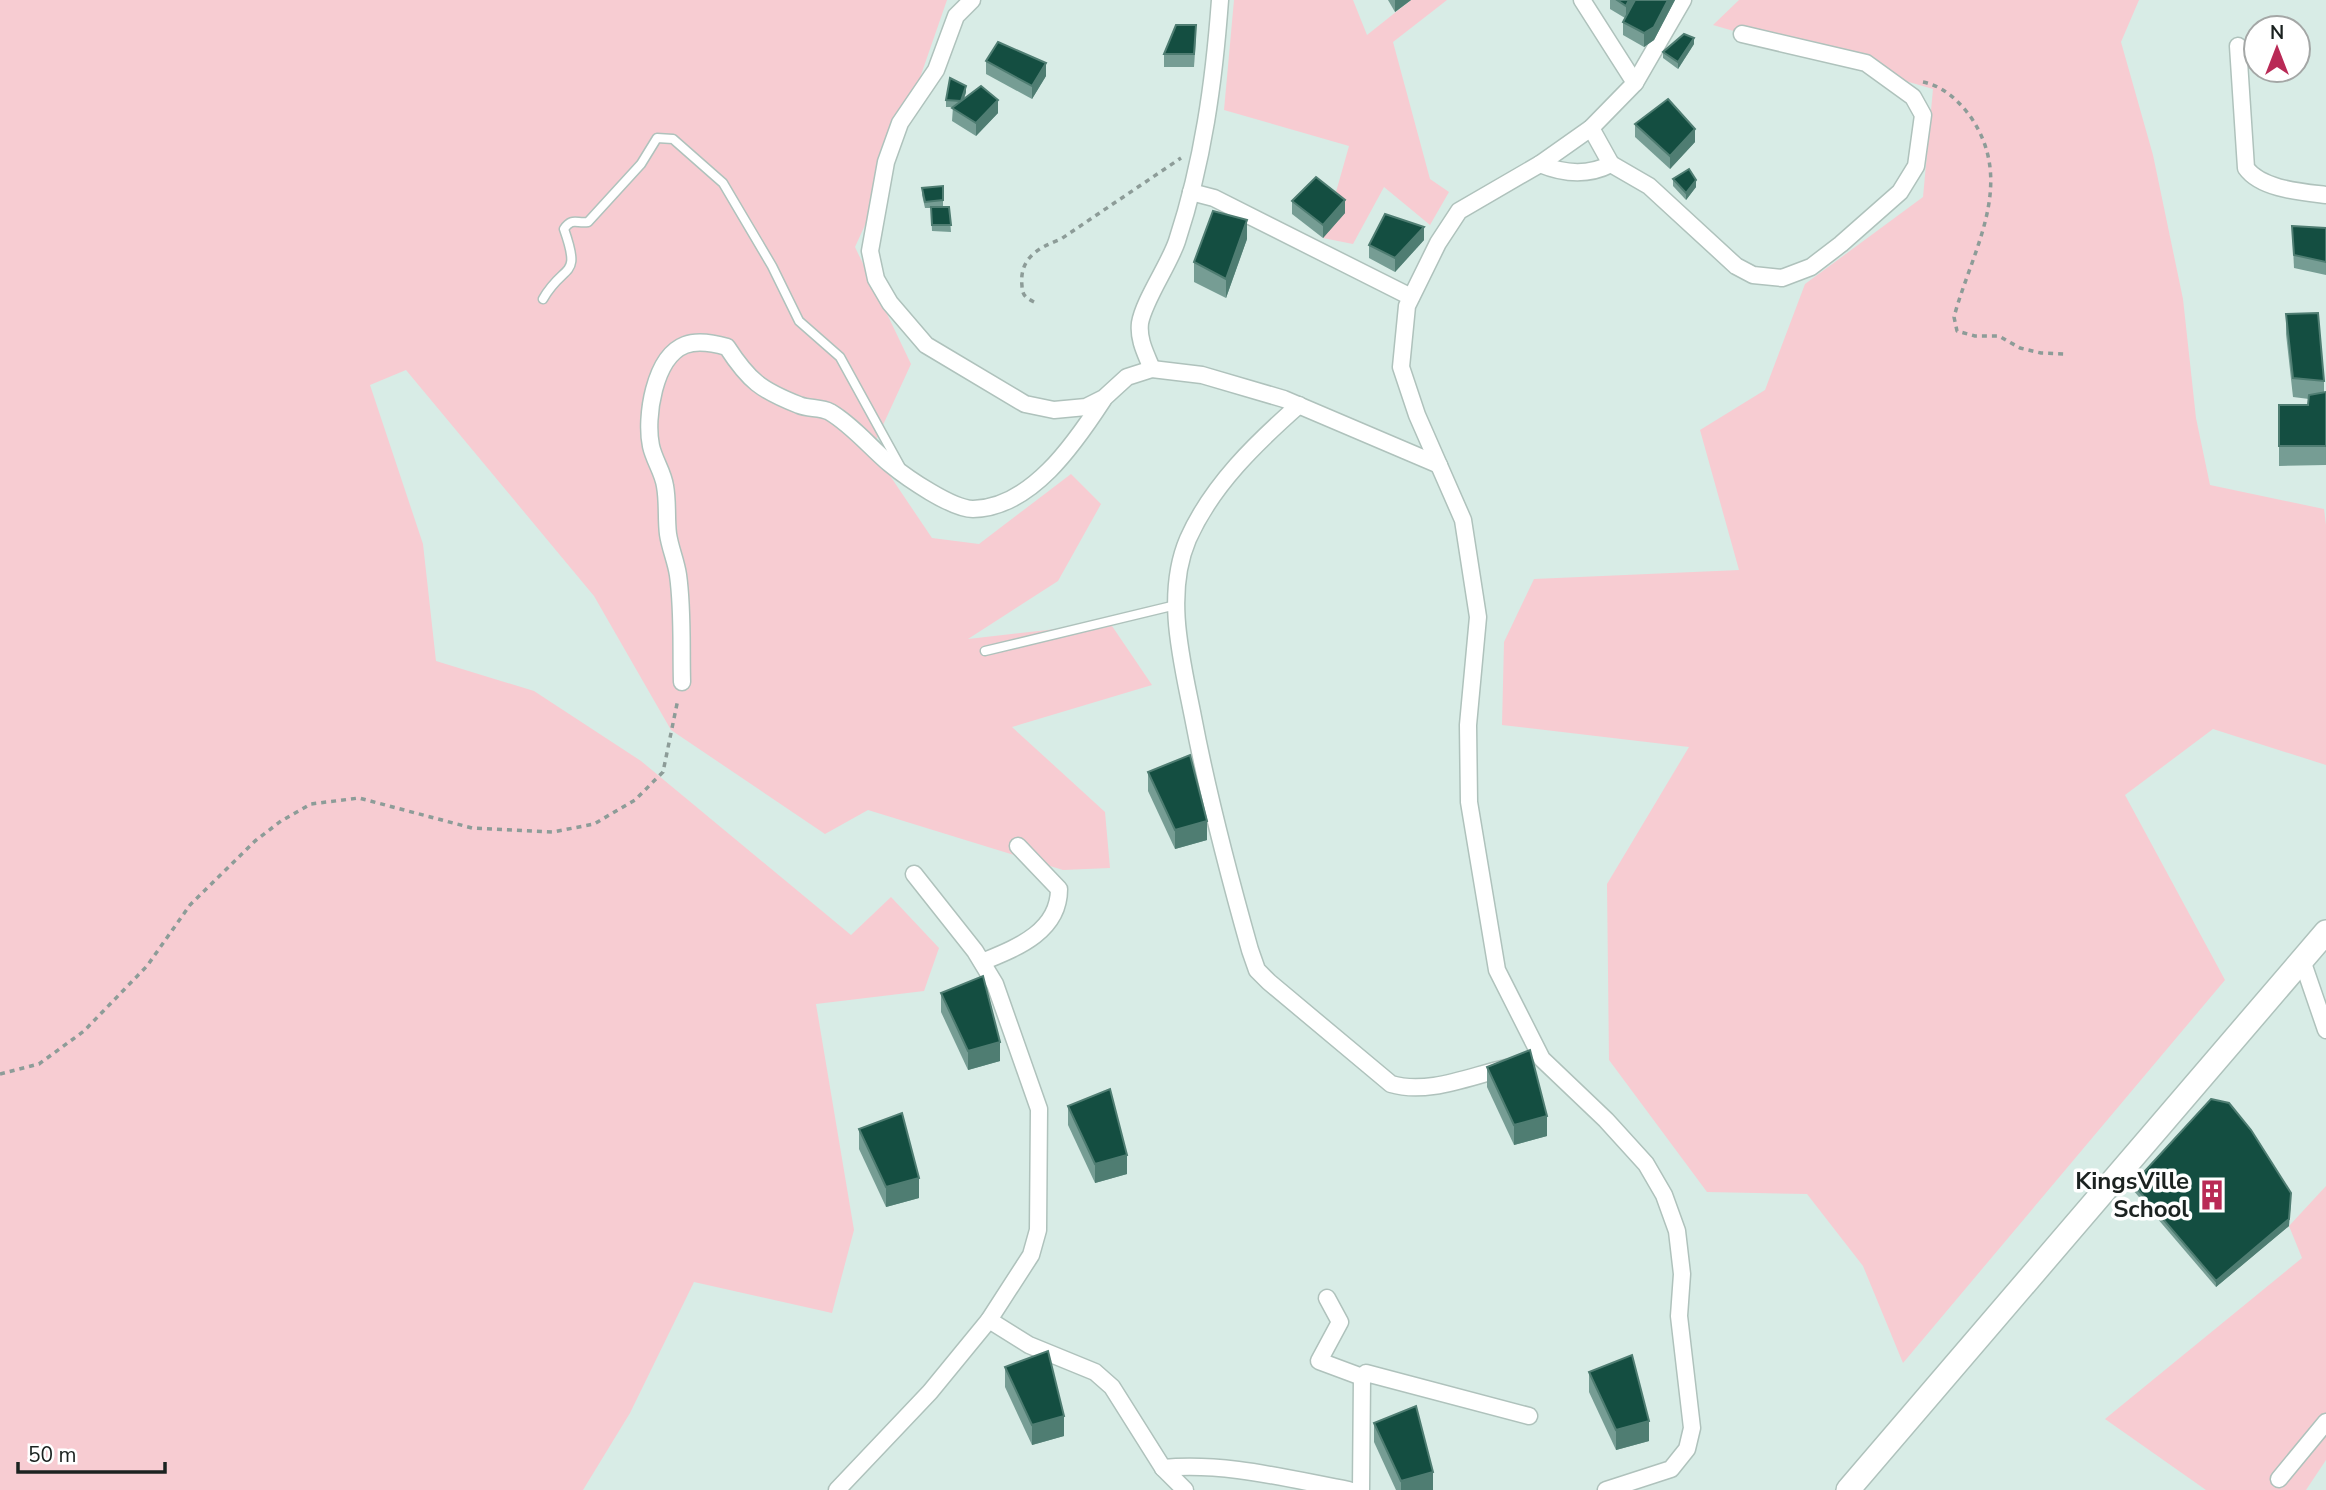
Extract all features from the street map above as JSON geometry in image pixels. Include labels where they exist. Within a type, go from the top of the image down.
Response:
[{"type":"main road","points":[[1847,1490],[2326,932]]},
{"type":"street","points":[[972,0],[956,16],[936,70],[900,123],[886,162],[870,251],[876,279],[890,303],[926,345],[1025,404],[1054,410],[1086,407],[1104,398]]},
{"type":"street","points":[[1153,369],[1141,344],[1140,322],[1177,243],[1191,192],[1214,86],[1220,0]]},
{"type":"street","points":[[1582,0],[1635,83]]},
{"type":"street","points":[[1606,1490],[1671,1469],[1687,1449],[1692,1428],[1679,1316],[1682,1274],[1677,1231],[1664,1195],[1646,1164],[1606,1120],[1530,1062],[1497,970],[1469,802],[1468,725],[1478,617],[1463,520],[1438,465],[1401,367],[1407,306],[1438,243],[1459,211],[1541,164],[1591,128],[1635,83],[1683,0]]},
{"type":"street","points":[[1591,128],[1611,164],[1649,186],[1736,266],[1753,275],[1782,278],[1811,267],[1842,244],[1900,192],[1916,166],[1923,115],[1913,97],[1887,75],[1866,63],[1742,34]]},
{"type":"street","points":[[2238,46],[2246,168],[2253,177],[2275,186],[2326,195]]},
{"type":"street","points":[[1541,164],[1556,170],[1596,172],[1611,164]]},
{"type":"street","points":[[1191,192],[1214,198],[1411,297]]},
{"type":"street","points":[[681,682],[678,573],[668,531],[669,508],[663,475],[652,447],[649,424],[652,397],[658,378],[668,359],[682,346],[698,342],[727,347],[757,386],[801,406],[828,410],[903,472],[950,503],[971,509],[992,506],[1042,478],[1077,440],[1104,398],[1127,377],[1153,369],[1202,375],[1299,405],[1438,465]]},
{"type":"street","points":[[1299,405],[1251,447],[1208,505],[1188,540],[1179,570],[1176,605],[1182,662],[1210,806],[1257,970],[1391,1084],[1402,1087],[1432,1086],[1530,1062]]},
{"type":"street","points":[[982,962],[1036,936],[1053,919],[1059,905],[1059,890],[1018,846]]},
{"type":"street","points":[[836,1490],[930,1391],[989,1321],[1031,1255],[1038,1230],[1039,1109],[995,985],[982,962],[914,874]]},
{"type":"street","points":[[2302,960],[2326,1030]]},
{"type":"street","points":[[1328,1298],[1340,1322],[1319,1361],[1362,1377]]},
{"type":"street","points":[[989,1321],[1029,1345],[1095,1372],[1112,1387],[1163,1468],[1185,1490]]},
{"type":"street","points":[[1361,1490],[1362,1377],[1366,1373],[1529,1416]]},
{"type":"street","points":[[2278,1479],[2326,1422]]},
{"type":"street","points":[[1163,1468],[1196,1465],[1219,1467],[1349,1490]]},
{"type":"lane","points":[[543,299],[552,283],[568,273],[573,264],[573,255],[564,229],[576,220],[588,222],[641,164],[653,142],[661,137],[673,139],[723,183],[772,266],[799,321],[840,357],[903,472]]},
{"type":"lane","points":[[985,651],[1176,605]]},
{"type":"path","points":[[1887,75],[1937,85],[1961,105],[1982,134],[1990,167],[1988,220],[1956,307],[1954,317],[1957,331],[1975,336],[1999,336],[2020,348],[2041,353],[2064,354]]},
{"type":"path","points":[[1034,302],[1026,298],[1022,290],[1021,274],[1026,260],[1039,248],[1061,239],[1184,156],[1200,155]]},
{"type":"path","points":[[0,1074],[39,1064],[84,1031],[147,966],[190,905],[255,841],[281,821],[311,804],[359,798],[472,828],[512,832],[553,832],[594,824],[635,800],[663,772],[681,682]]},
{"type":"shaded area","points":[[0,0],[947,0],[881,190],[855,247],[911,364],[872,449],[932,538],[979,544],[1071,474],[1101,504],[1058,581],[968,639],[1110,623],[1152,685],[1012,727],[1105,812],[1110,868],[1063,870],[868,810],[825,834],[671,730],[594,596],[406,370],[370,385],[423,544],[436,661],[534,691],[641,761],[851,935],[891,897],[939,948],[924,991],[816,1004],[854,1230],[832,1313],[694,1282],[630,1413],[583,1490],[0,1490]]},
{"type":"shaded area","points":[[1234,0],[1353,0],[1367,35],[1411,0],[1447,0],[1393,42],[1430,179],[1449,192],[1430,225],[1384,187],[1353,244],[1323,238],[1349,146],[1224,110]]},
{"type":"shaded area","points":[[1739,0],[2139,0],[2121,42],[2153,155],[2183,299],[2196,418],[2210,485],[2324,509],[2326,525],[2326,765],[2213,729],[2125,795],[2225,980],[1903,1363],[1863,1266],[1807,1194],[1707,1192],[1609,1060],[1607,884],[1689,747],[1502,725],[1504,642],[1534,579],[1739,570],[1700,430],[1765,390],[1805,284],[1923,197],[1933,89],[1713,25]]},
{"type":"shaded area","points":[[2326,1186],[2326,1460],[2306,1490],[2206,1490],[2105,1419],[2302,1258],[2289,1226]]},
{"type":"building","points":[[1617,0],[1629,0],[1626,6]]},
{"type":"building","points":[[1635,0],[1668,0],[1654,27],[1644,33],[1623,22]]},
{"type":"building","points":[[1176,25],[1196,25],[1194,54],[1164,54]]},
{"type":"building","points":[[1684,34],[1694,38],[1678,62],[1663,52]]},
{"type":"building","points":[[998,42],[1046,63],[1032,86],[986,61]]},
{"type":"building","points":[[950,78],[966,86],[961,101],[946,100]]},
{"type":"building","points":[[981,86],[998,100],[976,123],[952,108]]},
{"type":"building","points":[[1668,99],[1695,129],[1670,156],[1635,124]]},
{"type":"building","points":[[1689,169],[1696,180],[1686,193],[1673,179]]},
{"type":"building","points":[[1316,177],[1345,200],[1323,225],[1292,201]]},
{"type":"building","points":[[943,186],[943,200],[925,202],[922,188]]},
{"type":"building","points":[[931,207],[949,207],[951,225],[932,225]]},
{"type":"building","points":[[1213,211],[1247,220],[1226,279],[1194,262]]},
{"type":"building","points":[[1385,214],[1424,227],[1395,258],[1369,245]]},
{"type":"building","points":[[2292,226],[2326,228],[2326,262],[2294,255]]},
{"type":"building","points":[[2318,313],[2324,381],[2293,378],[2286,314]]},
{"type":"building","points":[[2326,392],[2326,446],[2279,446],[2279,405],[2308,405],[2309,395]]},
{"type":"building","points":[[1190,755],[1207,821],[1175,830],[1148,772]]},
{"type":"building","points":[[983,976],[1000,1042],[968,1051],[941,993]]},
{"type":"building","points":[[1530,1050],[1547,1116],[1514,1125],[1487,1067]]},
{"type":"building","points":[[1110,1089],[1127,1155],[1095,1164],[1068,1106]]},
{"type":"building","name":"KingsVille School","points":[[2211,1099],[2229,1103],[2251,1130],[2291,1193],[2289,1219],[2216,1281],[2133,1184]]},
{"type":"building","points":[[902,1113],[919,1178],[886,1187],[859,1129]]},
{"type":"building","points":[[1048,1351],[1064,1416],[1032,1425],[1005,1367]]},
{"type":"building","points":[[1632,1355],[1649,1421],[1616,1430],[1589,1372]]},
{"type":"building","points":[[1416,1406],[1433,1472],[1401,1481],[1374,1423]]},
{"type":"place","name":"KingsVille School","points":[[2212,1195]]}]
